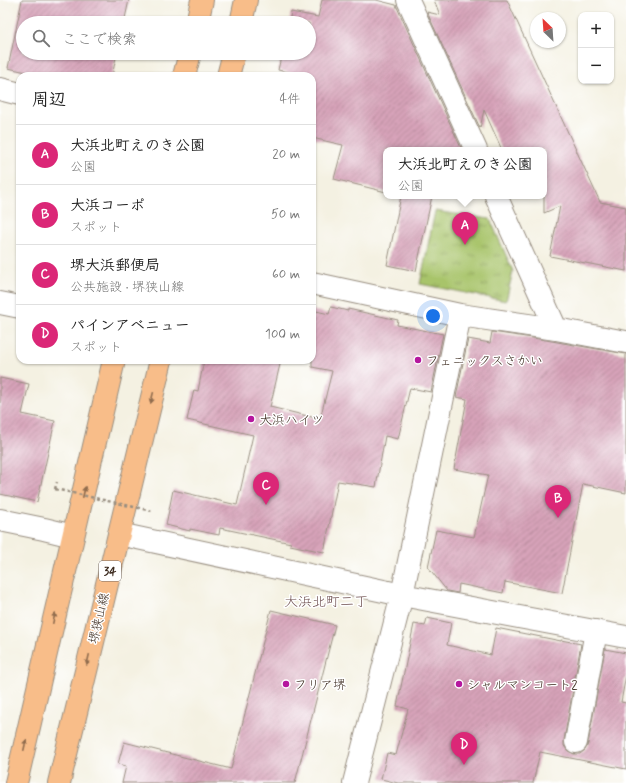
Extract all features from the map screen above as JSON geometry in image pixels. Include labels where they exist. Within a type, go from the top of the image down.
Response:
[{"type":"main road","points":[[199,16],[202,0]]},
{"type":"main road","points":[[243,16],[246,0]]},
{"type":"main road","points":[[185,72],[188,60]]},
{"type":"main road","points":[[229,72],[232,60]]},
{"type":"main road","points":[[16,783],[113,364]]},
{"type":"main road","name":"堺狭山線","points":[[59,783],[160,364]]},
{"type":"street","points":[[408,0],[475,147]]},
{"type":"street","points":[[0,90],[16,93]]},
{"type":"street","points":[[497,199],[556,329]]},
{"type":"street","points":[[316,284],[460,315],[556,329],[626,342]]},
{"type":"street","points":[[0,304],[16,306]]},
{"type":"street","points":[[354,783],[402,595],[460,315]]},
{"type":"street","points":[[0,520],[44,528],[73,536]]},
{"type":"street","points":[[118,534],[402,595],[626,637]]},
{"type":"street","points":[[576,742],[596,631]]},
{"type":"path","points":[[55,489],[152,511]]},
{"type":"green space","points":[[435,211],[490,219],[513,271],[506,301],[420,284]]},
{"type":"building","points":[[22,0],[129,0],[126,16],[19,16]]},
{"type":"building","points":[[322,0],[376,0],[396,5],[461,147],[383,147],[383,191],[334,179],[343,145],[316,139],[316,72],[287,72],[278,70],[280,60],[316,60],[316,17],[318,17]]},
{"type":"building","points":[[434,0],[507,0],[600,202],[626,207],[626,271],[550,256],[560,206],[544,213],[544,199],[547,199],[547,147],[501,147],[484,110],[480,128],[427,12],[440,15]]},
{"type":"building","points":[[291,12],[313,16],[290,16]]},
{"type":"building","points":[[16,29],[16,60],[115,60],[113,72],[26,72],[8,68]]},
{"type":"building","points":[[400,199],[431,199],[416,271],[387,265]]},
{"type":"building","points":[[331,307],[348,311],[348,309],[398,320],[397,325],[443,334],[431,392],[410,388],[398,439],[385,436],[376,487],[338,481],[324,552],[290,545],[291,543],[220,528],[219,535],[190,529],[190,531],[166,525],[173,490],[237,505],[253,435],[187,420],[194,390],[198,391],[203,364],[280,364],[270,407],[320,419],[332,371],[312,367],[312,364],[316,364],[316,311],[329,314]]},
{"type":"building","points":[[492,332],[626,354],[626,493],[583,484],[562,593],[505,582],[503,593],[459,584],[458,593],[447,591],[428,567],[436,530],[474,537],[488,475],[454,469],[467,399],[456,397],[468,339],[490,343]]},
{"type":"building","points":[[0,378],[29,384],[22,414],[55,421],[37,502],[0,494]]},
{"type":"building","name":"フリア堺","points":[[271,610],[335,625],[295,783],[122,783],[126,766],[118,764],[124,742],[231,769]]},
{"type":"building","points":[[427,618],[451,623],[447,645],[491,655],[496,628],[581,644],[564,740],[564,746],[568,751],[574,754],[580,754],[585,750],[588,744],[605,649],[626,653],[626,675],[621,702],[626,703],[626,769],[540,752],[533,783],[398,783],[381,779],[387,753],[396,755],[408,709],[397,706],[414,624],[425,626]]},
{"type":"place","name":"大浜北町えのき公園","points":[[465,245]]},
{"type":"place","name":"フェニックスさかい","points":[[418,360]]},
{"type":"place","name":"大浜ハイツ","points":[[251,419]]},
{"type":"place","name":"堺大浜郵便局","points":[[266,505]]},
{"type":"place","name":"大浜コーポ","points":[[558,518]]},
{"type":"place","name":"フリア堺","points":[[286,684]]},
{"type":"place","name":"シャルマンコート2","points":[[459,684]]},
{"type":"place","name":"パインアベニュー","points":[[464,765]]},
{"type":"district","name":"大浜北町二丁","points":[[326,601]]}]
